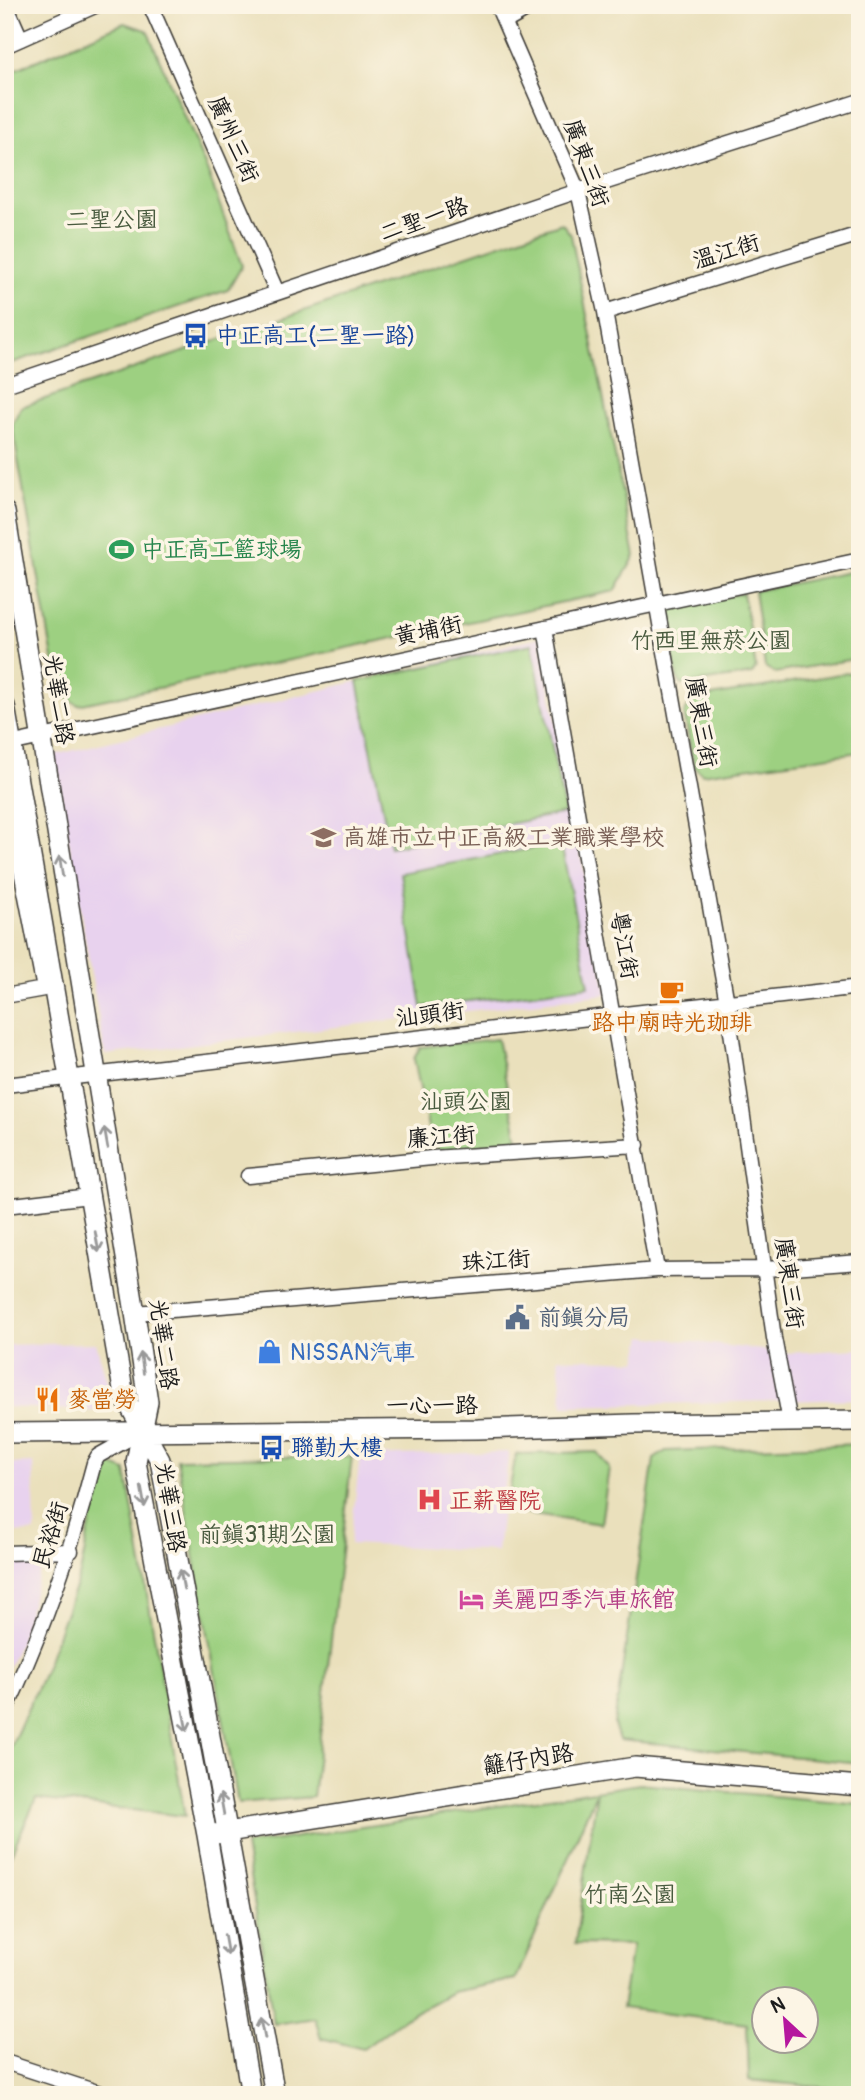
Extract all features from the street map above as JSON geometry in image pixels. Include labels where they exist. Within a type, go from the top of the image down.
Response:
[{"type":"street","points":[[6,5],[20,39]]},
{"type":"street","points":[[5,46],[97,5]]},
{"type":"street","name":"廣州三街","points":[[150,5],[277,292]]},
{"type":"street","name":"廣東三街","points":[[497,5],[578,191],[605,312],[659,604],[727,1003],[774,1338],[790,1422]]},
{"type":"street","points":[[505,22],[535,5]]},
{"type":"street","name":"二聖一路","points":[[5,385],[578,191],[860,101]]},
{"type":"street","name":"溫江街","points":[[605,312],[860,234]]},
{"type":"street","name":"光華二路","points":[[5,512],[135,1313],[148,1402],[144,1431]]},
{"type":"street","name":"黃埔街","points":[[8,744],[860,561]]},
{"type":"street","name":"粵江街","points":[[545,628],[638,1144],[657,1270]]},
{"type":"street","name":"光華二路","points":[[5,706],[8,744],[38,899],[65,1078],[124,1396],[144,1431]]},
{"type":"street","points":[[5,788],[44,989],[65,1078]]},
{"type":"street","points":[[38,899],[65,894]]},
{"type":"street","name":"汕頭街","points":[[5,1085],[860,987]]},
{"type":"street","points":[[5,996],[44,989]]},
{"type":"street","name":"廉江街","points":[[248,1176],[432,1158],[638,1144]]},
{"type":"street","points":[[5,1206],[89,1196]]},
{"type":"street","name":"珠江街","points":[[135,1313],[657,1270],[766,1269],[860,1262]]},
{"type":"street","name":"一心一路","points":[[5,1433],[478,1429],[860,1421]]},
{"type":"street","name":"民裕街","points":[[5,1712],[41,1636],[71,1551],[96,1459],[144,1431]]},
{"type":"street","name":"光華三路","points":[[144,1431],[160,1460],[275,2095]]},
{"type":"street","name":"光華三路","points":[[144,1431],[136,1462],[207,1835],[251,2095]]},
{"type":"street","points":[[5,1553],[71,1551]]},
{"type":"street","name":"籬仔內路","points":[[207,1835],[635,1768],[860,1786]]},
{"type":"street","points":[[5,2062],[106,2095]]},
{"type":"shaded area","name":"高雄市立中正高級工業職業學校","points":[[540,637],[607,994],[105,1055],[54,755]]},
{"type":"shaded area","points":[[643,1336],[787,1353],[860,1349],[860,1399],[563,1406],[558,1358],[637,1361]]},
{"type":"shaded area","points":[[96,1343],[110,1393],[94,1411],[5,1407],[5,1345]]},
{"type":"shaded area","name":"正薪醫院","points":[[509,1452],[497,1551],[350,1544],[360,1456]]},
{"type":"shaded area","points":[[33,1463],[35,1532],[5,1533],[5,1464]]},
{"type":"shaded area","points":[[43,1559],[22,1637],[5,1675],[5,1560]]},
{"type":"green space","name":"二聖公園","points":[[124,23],[147,30],[207,170],[242,266],[228,290],[9,364],[5,362],[5,74]]},
{"type":"green space","points":[[562,223],[571,235],[635,556],[615,591],[78,705],[59,693],[12,425],[21,407]]},
{"type":"green space","points":[[860,570],[860,658],[775,673],[765,667],[754,591]]},
{"type":"green space","name":"竹西里無菸公園","points":[[743,593],[756,668],[752,674],[682,685],[677,678],[666,613],[669,608]]},
{"type":"green space","points":[[532,644],[565,813],[390,847],[358,681]]},
{"type":"green space","points":[[851,672],[860,681],[860,752],[702,774],[694,766],[684,713],[694,699]]},
{"type":"green space","points":[[561,843],[589,986],[422,1007],[400,873]]},
{"type":"green space","name":"汕頭公園","points":[[497,1039],[519,1144],[444,1153],[431,1142],[414,1059],[420,1047]]},
{"type":"green space","points":[[860,1444],[860,1763],[619,1740],[614,1724],[654,1459],[666,1451]]},
{"type":"green space","points":[[597,1452],[609,1468],[601,1524],[506,1510],[516,1454]]},
{"type":"green space","name":"前鎮31期公園","points":[[352,1456],[313,1797],[238,1803],[177,1459]]},
{"type":"green space","points":[[103,1462],[126,1471],[185,1816],[36,1799],[5,1867],[5,1760],[41,1679],[80,1574]]},
{"type":"green space","name":"竹南公園","points":[[640,1784],[860,1804],[860,2091],[749,2080],[747,2024],[622,2008],[632,1945],[575,1944],[597,1791],[516,1979],[452,1992],[405,2018],[363,2049],[321,2038],[315,2018],[274,2024],[245,1845]]},
{"type":"place","name":"中正高工(二聖一路)","points":[[196,335]]},
{"type":"place","name":"中正高工籃球場","points":[[121,549]]},
{"type":"place","name":"高雄市立中正高級工業職業學校","points":[[323,837]]},
{"type":"place","name":"路中廟時光珈琲","points":[[672,992]]},
{"type":"place","name":"前鎮分局","points":[[518,1317]]},
{"type":"place","name":"NISSAN汽車","points":[[270,1352]]},
{"type":"place","name":"麥當勞","points":[[48,1399]]},
{"type":"place","name":"聯勤大樓","points":[[271,1447]]},
{"type":"place","name":"正薪醫院","points":[[429,1500]]},
{"type":"place","name":"美麗四季汽車旅館","points":[[471,1599]]}]
